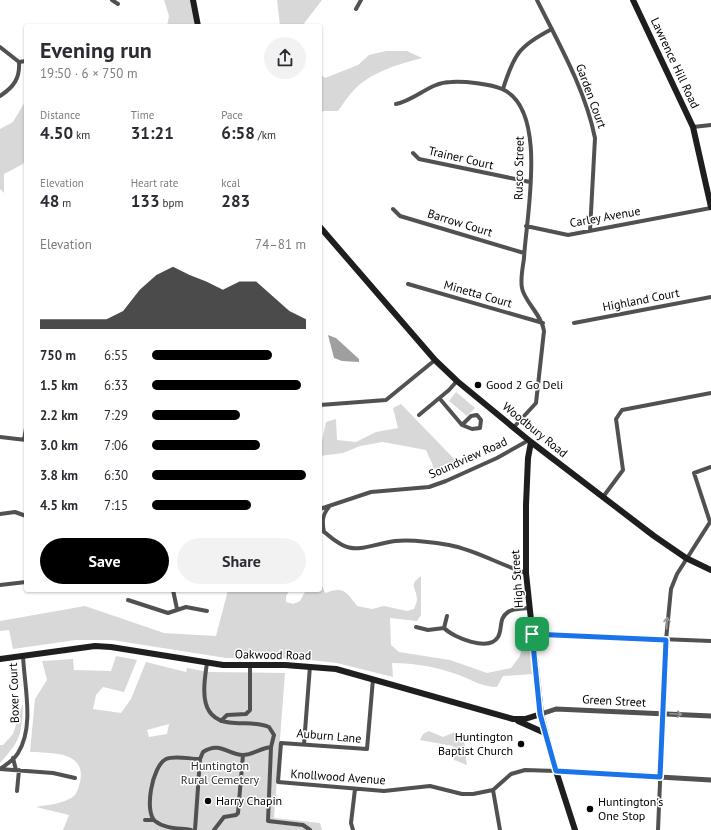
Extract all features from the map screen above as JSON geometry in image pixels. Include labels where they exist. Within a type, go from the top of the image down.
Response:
[{"type":"main road","points":[[193,0],[198,24]]},
{"type":"main road","name":"Lawrence Hill Road","points":[[633,0],[693,127],[711,208]]},
{"type":"main road","name":"Woodbury Road","points":[[322,229],[435,360],[458,381],[530,441],[603,497],[686,558],[711,570]]},
{"type":"main road","name":"High Street","points":[[530,441],[526,505],[526,573],[540,714],[575,830]]},
{"type":"main road","name":"Oakwood Road","points":[[0,659],[80,648],[111,647],[207,663],[310,666],[336,669],[373,678],[513,719],[525,719],[540,714]]},
{"type":"main road","points":[[513,719],[545,733]]},
{"type":"street","points":[[112,0],[118,4]]},
{"type":"street","points":[[356,9],[361,0]]},
{"type":"street","name":"Garden Court","points":[[537,0],[576,81],[592,125],[595,138],[590,231]]},
{"type":"street","points":[[396,104],[412,98],[436,84],[452,82],[503,89],[512,62],[518,52],[526,43],[552,29]]},
{"type":"street","points":[[0,47],[19,62],[24,61]]},
{"type":"street","points":[[0,96],[15,82],[20,73],[19,62]]},
{"type":"street","name":"Rusco Street","points":[[503,89],[514,98],[522,109],[528,122],[532,150],[526,226]]},
{"type":"street","points":[[693,127],[711,125]]},
{"type":"street","name":"Trainer Court","points":[[413,153],[419,159],[530,182]]},
{"type":"street","name":"Carley Avenue","points":[[526,226],[568,235],[711,208]]},
{"type":"street","name":"Barrow Court","points":[[393,209],[400,216],[524,253]]},
{"type":"street","points":[[514,427],[536,403],[544,331],[543,323],[522,289],[526,226]]},
{"type":"street","name":"Minetta Court","points":[[408,284],[543,323]]},
{"type":"street","name":"Highland Court","points":[[574,323],[711,297]]},
{"type":"street","points":[[322,405],[386,400],[435,360]]},
{"type":"street","points":[[419,415],[440,399],[458,381]]},
{"type":"street","points":[[603,497],[622,470],[616,418],[622,410],[711,393]]},
{"type":"street","points":[[440,399],[462,425],[468,428],[480,428],[481,420],[477,415],[473,415],[462,425]]},
{"type":"street","points":[[0,438],[24,440]]},
{"type":"street","name":"Soundview Road","points":[[322,509],[371,492],[429,487],[497,458],[530,441]]},
{"type":"street","points":[[658,830],[662,713],[666,640],[671,589],[686,558],[710,522],[694,473],[711,467]]},
{"type":"street","points":[[329,507],[324,513],[322,522],[324,532],[342,546],[352,549],[364,549],[402,541],[448,545],[526,573]]},
{"type":"street","points":[[0,514],[15,512],[24,515]]},
{"type":"street","points":[[0,586],[24,582]]},
{"type":"street","points":[[173,592],[177,609]]},
{"type":"street","points":[[128,600],[168,613],[186,607],[207,611]]},
{"type":"street","points":[[444,628],[450,634],[460,638],[482,644],[492,643],[498,636],[502,617],[509,611],[529,608]]},
{"type":"street","points":[[444,628],[447,616]]},
{"type":"street","points":[[416,627],[428,630],[444,628]]},
{"type":"street","points":[[532,634],[711,641]]},
{"type":"street","name":"Boxer Court","points":[[0,769],[18,752],[24,738],[27,720],[22,656]]},
{"type":"street","points":[[207,663],[203,699],[210,713],[221,721],[269,727],[274,735],[271,747],[268,822],[299,824],[306,826],[310,830]]},
{"type":"street","points":[[221,721],[227,715],[246,714],[250,710],[250,665]]},
{"type":"street","points":[[304,744],[310,666]]},
{"type":"street","name":"Auburn Lane","points":[[278,782],[281,743],[367,750],[373,678]]},
{"type":"street","name":"Green Street","points":[[540,714],[556,708],[711,716]]},
{"type":"street","points":[[195,830],[200,759],[203,752],[214,747],[243,755],[271,747]]},
{"type":"street","points":[[214,830],[224,817],[238,816],[243,755]]},
{"type":"street","points":[[13,758],[17,770],[17,791]]},
{"type":"street","points":[[154,820],[151,814],[151,790],[155,772],[160,764],[166,759],[174,758],[200,759]]},
{"type":"street","points":[[0,769],[53,773],[75,778]]},
{"type":"street","points":[[500,830],[493,790],[511,774],[525,770],[711,780]]},
{"type":"street","name":"Knollwood Avenue","points":[[278,782],[384,791],[430,786],[462,794],[493,790]]},
{"type":"street","points":[[353,830],[351,823],[355,789]]},
{"type":"street","points":[[145,820],[154,820],[165,826],[191,830]]},
{"type":"green space","points":[[164,0],[191,0],[195,24],[167,24],[169,16]]},
{"type":"green space","points":[[277,0],[322,0],[304,24],[280,24]]},
{"type":"green space","points":[[386,51],[407,51],[422,58],[379,72],[354,89],[338,111],[322,112],[322,76],[325,78],[358,65],[369,55]]},
{"type":"green space","points":[[24,103],[24,162],[23,164],[4,174],[4,193],[0,189],[0,129],[13,122]]},
{"type":"green space","points":[[456,392],[475,408],[467,416],[449,401]]},
{"type":"green space","points":[[401,404],[461,466],[438,477],[426,450],[383,442],[360,446],[343,453],[322,456],[322,441],[326,422],[336,419],[337,440],[356,442],[376,432],[398,428],[393,408]]},
{"type":"green space","points":[[421,576],[421,615],[417,621],[390,618],[391,645],[399,652],[450,660],[487,673],[511,668],[520,656],[522,647],[528,641],[531,646],[532,674],[503,676],[497,687],[492,687],[482,685],[459,675],[418,665],[392,663],[393,677],[337,663],[293,658],[226,658],[112,640],[76,640],[13,649],[9,630],[0,631],[0,621],[85,606],[164,633],[216,636],[227,592],[289,592],[286,596],[286,602],[293,604],[300,601],[305,592],[322,592],[322,586],[325,593],[341,590],[350,597],[357,606],[372,609],[384,606],[407,611],[414,609],[416,603],[417,599],[414,584]]},
{"type":"green space","name":"Huntington Rural Cemetery","points":[[116,656],[137,660],[124,692],[103,687],[96,695],[93,709],[121,713],[131,699],[146,662],[186,672],[187,668],[208,672],[285,673],[274,818],[320,823],[322,830],[63,830],[69,815],[36,807],[62,802],[72,798],[79,787],[81,772],[78,764],[73,759],[66,756],[30,752],[35,699],[47,680],[42,661],[73,659],[74,670],[111,671]],"holes":[[[169,724],[167,734],[149,737],[147,730]]]},
{"type":"green space","points":[[23,703],[22,722],[19,736],[0,763],[0,745],[3,745],[13,734]]},
{"type":"green space","points":[[429,731],[443,737],[455,732],[459,735],[464,742],[467,765],[454,760],[453,746],[420,740],[423,734]]},
{"type":"shaded area","points":[[328,335],[336,338],[359,359],[359,362],[342,361],[334,358]]},
{"type":"place","name":"Good 2 Go Deli","points":[[478,385]]},
{"type":"place","name":"Huntington Baptist Church","points":[[521,744]]},
{"type":"place","name":"Harry Chapin","points":[[208,801]]},
{"type":"place","name":"Huntington's One Stop","points":[[590,809]]},
{"type":"route","points":[[532,634],[666,640],[660,777],[556,771],[540,714],[532,634]]}]
